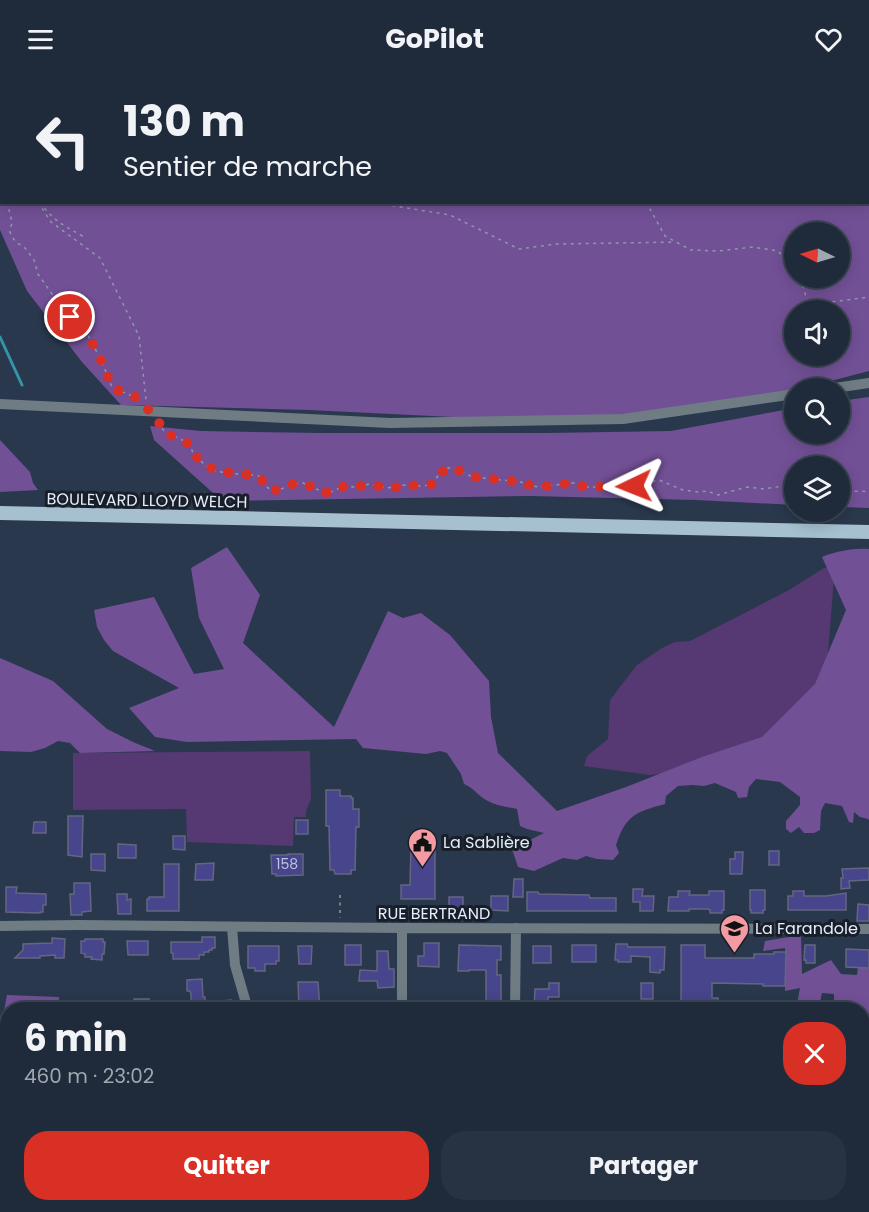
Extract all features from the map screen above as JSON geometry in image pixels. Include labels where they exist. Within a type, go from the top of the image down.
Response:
[{"type":"main road","name":"BOULEVARD LLOYD WELCH","points":[[0,513],[869,532]]},
{"type":"street","points":[[850,386],[869,383]]},
{"type":"street","points":[[0,404],[390,423],[623,419],[784,396]]},
{"type":"street","name":"RUE BERTRAND","points":[[0,926],[869,929]]},
{"type":"street","points":[[232,927],[235,965],[246,1002]]},
{"type":"street","points":[[402,928],[402,1002]]},
{"type":"street","points":[[515,1002],[516,928]]},
{"type":"path","points":[[8,204],[12,222],[10,232],[12,237],[34,260],[38,274],[52,294],[60,312],[79,324],[89,337],[111,385],[135,397],[164,432],[189,444],[196,457],[208,467],[224,472],[259,476],[267,488],[273,490],[298,483],[308,484],[329,493],[345,486],[355,487],[365,484],[386,488],[402,485],[428,486],[433,484],[439,474],[448,468],[473,477],[521,482],[538,487],[571,483],[586,487],[629,487],[659,480],[683,490],[707,491],[718,495],[747,488],[764,489],[784,486]]},
{"type":"path","points":[[40,204],[51,222],[100,258],[139,336],[148,411]]},
{"type":"path","points":[[41,204],[49,215],[84,237]]},
{"type":"path","points":[[382,204],[450,215],[519,249],[556,244],[676,242]]},
{"type":"path","points":[[647,204],[665,236],[691,250],[718,251],[753,247],[778,251],[784,258]]},
{"type":"path","points":[[804,288],[808,305],[869,297]]},
{"type":"path","points":[[850,491],[869,492]]},
{"type":"path","points":[[340,895],[340,928]]},
{"type":"shaded area","points":[[0,204],[869,204],[869,371],[842,378],[784,378],[784,393],[694,413],[493,419],[309,410],[121,405],[82,362],[27,291],[0,230]]},
{"type":"shaded area","points":[[869,397],[869,508],[850,507],[850,456],[784,456],[784,504],[530,496],[222,501],[154,440],[150,426],[201,431],[321,433],[671,431],[784,410],[784,444],[850,444],[850,400]]},
{"type":"shaded area","points":[[0,440],[30,472],[38,490],[0,492]]},
{"type":"shaded area","points":[[227,547],[260,595],[243,643],[334,727],[388,611],[403,618],[421,613],[450,635],[489,681],[491,717],[498,753],[557,811],[762,737],[815,684],[846,610],[822,557],[845,550],[869,549],[869,820],[854,812],[853,823],[849,822],[842,806],[825,803],[821,811],[820,830],[814,833],[804,833],[799,827],[791,833],[786,829],[786,821],[800,805],[800,797],[780,782],[756,779],[749,787],[747,797],[738,798],[736,792],[715,783],[704,786],[678,786],[666,796],[665,804],[639,813],[628,821],[616,845],[619,853],[613,860],[586,856],[577,860],[563,858],[534,871],[518,867],[512,849],[544,833],[520,826],[517,809],[491,803],[464,784],[461,774],[447,753],[440,751],[426,754],[363,748],[356,739],[187,742],[155,737],[129,708],[179,688],[113,651],[97,627],[94,610],[154,597],[194,674],[224,669],[199,618],[191,568]]},
{"type":"shaded area","points":[[835,566],[821,739],[692,770],[650,775],[584,766],[587,756],[608,739],[610,700],[637,665],[662,648],[675,642],[690,641],[789,590],[824,568]]},
{"type":"shaded area","points":[[0,658],[53,681],[107,729],[155,751],[80,753],[70,743],[58,741],[31,752],[0,751]]},
{"type":"shaded area","points":[[310,751],[311,799],[306,817],[294,817],[293,846],[187,842],[186,809],[73,810],[73,753]]},
{"type":"shaded area","points":[[801,935],[802,974],[831,960],[841,974],[857,975],[859,958],[869,959],[869,1002],[834,1002],[834,994],[822,993],[820,1002],[797,1002],[800,988],[785,991],[785,948],[763,951],[765,941]]},
{"type":"shaded area","points":[[7,995],[59,997],[59,1002],[6,1002]]},
{"type":"building","points":[[326,790],[340,790],[340,796],[351,796],[353,809],[359,809],[359,827],[356,827],[355,870],[351,870],[351,874],[335,874],[334,870],[330,870]]},
{"type":"building","points":[[68,816],[83,816],[82,857],[68,855]]},
{"type":"building","points":[[296,820],[308,820],[308,834],[296,834]]},
{"type":"building","points":[[34,822],[46,822],[46,833],[33,833]]},
{"type":"building","points":[[173,836],[185,836],[185,850],[173,849]]},
{"type":"building","points":[[118,844],[136,845],[136,858],[118,858]]},
{"type":"building","points":[[411,846],[435,846],[435,899],[401,899],[401,885],[410,885]]},
{"type":"building","points":[[769,851],[779,851],[779,865],[769,865]]},
{"type":"building","points":[[735,852],[743,852],[742,874],[730,874],[730,859],[735,859]]},
{"type":"building","points":[[91,854],[105,854],[105,871],[91,870]]},
{"type":"building","points":[[303,854],[303,875],[276,876],[272,874],[271,855]]},
{"type":"building","points":[[214,863],[213,880],[195,880],[196,864]]},
{"type":"building","points":[[164,864],[179,864],[179,911],[147,911],[149,897],[164,897]]},
{"type":"building","points":[[869,868],[869,880],[849,881],[850,888],[841,889],[842,869]]},
{"type":"building","points":[[514,879],[523,879],[523,897],[513,897]]},
{"type":"building","points":[[74,883],[90,883],[91,911],[82,912],[82,915],[71,915],[70,894],[74,894]]},
{"type":"building","points":[[6,887],[17,887],[16,893],[46,894],[46,905],[43,905],[43,912],[6,912]]},
{"type":"building","points":[[633,889],[643,889],[642,896],[654,896],[653,911],[640,911],[640,902],[633,902]]},
{"type":"building","points":[[750,890],[765,890],[763,913],[751,913]]},
{"type":"building","points":[[678,891],[690,891],[689,895],[709,895],[709,891],[724,891],[724,910],[722,913],[710,913],[708,909],[668,911],[669,897],[678,897]]},
{"type":"building","points":[[793,891],[804,891],[804,896],[846,893],[846,910],[788,910],[788,896],[793,896]]},
{"type":"building","points":[[527,892],[616,898],[616,911],[527,911]]},
{"type":"building","points":[[117,894],[127,894],[127,900],[131,899],[131,914],[118,914]]},
{"type":"building","points":[[491,896],[508,896],[508,911],[491,910]]},
{"type":"building","points":[[449,897],[463,897],[463,912],[449,912]]},
{"type":"building","points":[[858,904],[869,905],[869,921],[857,921]]},
{"type":"building","points":[[202,937],[215,937],[215,948],[204,952],[204,955],[199,955],[199,959],[173,959],[171,942],[202,942]]},
{"type":"building","points":[[52,938],[65,939],[64,958],[55,958],[55,955],[40,956],[40,958],[15,958],[23,950],[23,944],[52,943]]},
{"type":"building","points":[[103,939],[105,942],[102,960],[85,957],[85,954],[81,953],[81,941]]},
{"type":"building","points":[[127,941],[148,941],[148,955],[128,955]]},
{"type":"building","points":[[424,943],[439,943],[439,967],[418,966],[418,956],[424,956]]},
{"type":"building","points":[[616,944],[627,944],[628,947],[665,947],[664,970],[660,970],[660,973],[650,972],[650,957],[631,956],[631,962],[618,962],[615,960]]},
{"type":"building","points":[[345,945],[361,945],[361,965],[345,965]]},
{"type":"building","points":[[459,945],[501,946],[501,960],[497,960],[497,975],[501,975],[501,1001],[486,1002],[486,970],[458,971]]},
{"type":"building","points":[[572,945],[596,945],[596,962],[572,962]]},
{"type":"building","points":[[681,945],[705,945],[705,958],[754,958],[754,954],[786,952],[785,986],[712,983],[712,998],[718,998],[718,1002],[681,1002]]},
{"type":"building","points":[[805,945],[815,945],[815,963],[806,963],[804,960]]},
{"type":"building","points":[[248,946],[279,946],[279,961],[276,961],[276,964],[265,964],[265,971],[248,968]]},
{"type":"building","points":[[298,946],[312,946],[311,964],[299,964]]},
{"type":"building","points":[[533,946],[551,946],[551,963],[533,963]]},
{"type":"building","points":[[846,949],[869,950],[869,968],[846,967]]},
{"type":"building","points":[[377,951],[388,951],[389,969],[394,969],[394,987],[378,988],[377,981],[359,981],[360,970],[377,971]]},
{"type":"building","points":[[202,979],[205,1002],[191,1002],[190,991],[187,991],[187,980]]},
{"type":"building","points":[[298,982],[318,982],[319,1002],[299,1002]]},
{"type":"building","points":[[549,983],[559,983],[559,997],[548,997],[548,1002],[534,1002],[535,989],[549,989]]},
{"type":"building","points":[[641,983],[653,983],[653,999],[641,999]]},
{"type":"building","points":[[134,999],[149,999],[149,1002],[134,1002]]},
{"type":"waterway","points":[[0,337],[22,385]]},
{"type":"place","name":"La Sablière","points":[[422,868]]},
{"type":"place","name":"La Farandole","points":[[734,954]]},
{"type":"route","points":[[70,317],[89,337],[111,385],[135,397],[156,417],[164,432],[189,444],[196,457],[208,467],[224,472],[259,476],[267,488],[273,490],[298,483],[308,484],[329,493],[345,486],[355,487],[365,484],[381,488],[402,485],[428,486],[433,484],[443,470],[448,468],[473,477],[521,482],[538,487],[571,483],[586,487],[634,486]]}]
